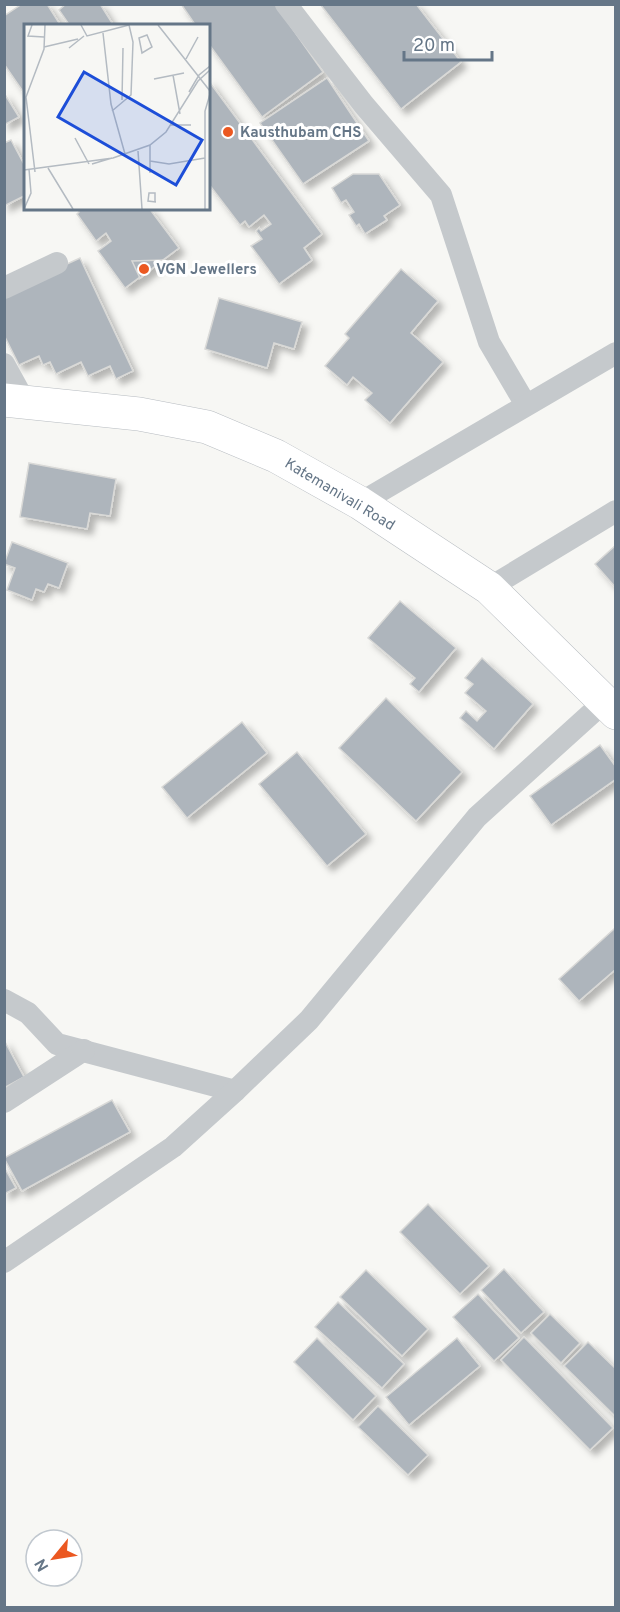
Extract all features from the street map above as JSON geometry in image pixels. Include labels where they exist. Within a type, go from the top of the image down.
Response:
[{"type":"main road","name":"Katemanivali Road","points":[[15,402],[139,414],[207,427],[276,456],[360,503],[489,588],[610,708]]},
{"type":"street","points":[[286,4],[364,105],[441,195],[489,342],[526,405]]},
{"type":"street","points":[[4,288],[57,263]]},
{"type":"street","points":[[360,503],[615,353]]},
{"type":"street","points":[[4,364],[15,402]]},
{"type":"street","points":[[489,588],[615,511]]},
{"type":"street","points":[[4,1263],[173,1147],[235,1091],[309,1020],[477,817],[610,708]]},
{"type":"street","points":[[4,1000],[28,1013],[57,1044],[235,1091]]},
{"type":"street","points":[[4,1102],[84,1050]]},
{"type":"building","points":[[22,4],[47,4],[60,24],[24,24],[24,93],[4,64],[4,16]]},
{"type":"building","points":[[66,4],[100,4],[113,24],[69,24],[59,10]]},
{"type":"building","points":[[181,4],[275,4],[323,72],[262,117],[210,46],[210,24],[195,24]]},
{"type":"building","points":[[320,4],[416,4],[461,62],[401,109]]},
{"type":"building","points":[[327,78],[369,141],[303,184],[260,123]]},
{"type":"building","name":"Kausthubam CHS","points":[[210,83],[322,234],[304,248],[312,260],[279,284],[251,246],[262,239],[256,231],[259,228],[261,231],[271,224],[264,215],[249,227],[245,221],[240,225],[210,186]]},
{"type":"building","points":[[4,93],[19,117],[4,125]]},
{"type":"building","points":[[11,140],[24,164],[24,196],[4,206],[4,143]]},
{"type":"building","points":[[353,174],[379,174],[400,205],[384,216],[387,220],[365,234],[359,224],[356,226],[349,215],[354,212],[346,200],[341,203],[332,188]]},
{"type":"building","points":[[78,210],[150,210],[179,248],[125,288],[98,251],[111,241],[106,233],[96,241],[77,214]]},
{"type":"building","points":[[80,258],[133,371],[116,379],[110,366],[88,376],[81,362],[56,374],[50,362],[43,365],[39,356],[19,365],[4,335],[4,293]]},
{"type":"building","name":"VGN Jewellers","points":[[163,260],[140,278],[132,261]]},
{"type":"building","points":[[401,269],[438,301],[411,333],[443,362],[390,423],[365,400],[372,393],[353,377],[347,385],[325,366],[349,338],[345,334]]},
{"type":"building","points":[[219,298],[302,322],[294,349],[274,343],[267,368],[205,349]]},
{"type":"building","points":[[29,463],[116,479],[110,516],[90,513],[87,529],[20,517]]},
{"type":"building","points":[[12,542],[68,563],[59,588],[48,584],[44,592],[36,589],[32,600],[7,590],[15,568],[4,564]]},
{"type":"building","points":[[616,545],[616,588],[595,564]]},
{"type":"building","points":[[400,601],[456,648],[419,692],[410,684],[415,678],[368,638]]},
{"type":"building","points":[[482,658],[533,704],[494,749],[460,718],[466,711],[477,721],[486,711],[465,693],[473,684],[465,678]]},
{"type":"building","points":[[386,698],[462,772],[416,821],[339,748]]},
{"type":"building","points":[[242,722],[267,753],[187,818],[162,787]]},
{"type":"building","points":[[600,745],[616,767],[616,779],[551,825],[530,796]]},
{"type":"building","points":[[297,752],[366,834],[327,866],[259,784]]},
{"type":"building","points":[[614,929],[616,931],[616,969],[579,1001],[559,979]]},
{"type":"building","points":[[4,1040],[24,1077],[4,1088]]},
{"type":"building","points":[[112,1100],[130,1132],[22,1191],[4,1158]]},
{"type":"building","points":[[4,1167],[16,1188],[4,1194]]},
{"type":"building","points":[[428,1204],[489,1266],[460,1294],[400,1232]]},
{"type":"building","points":[[504,1269],[544,1312],[521,1333],[481,1290]]},
{"type":"building","points":[[366,1270],[428,1329],[402,1356],[340,1297]]},
{"type":"building","points":[[478,1294],[519,1338],[494,1361],[453,1317]]},
{"type":"building","points":[[338,1302],[404,1364],[382,1388],[315,1327]]},
{"type":"building","points":[[550,1314],[580,1343],[561,1363],[531,1333]]},
{"type":"building","points":[[524,1337],[613,1428],[590,1450],[501,1360]]},
{"type":"building","points":[[317,1338],[376,1396],[353,1420],[294,1362]]},
{"type":"building","points":[[457,1338],[480,1366],[409,1425],[386,1397]]},
{"type":"building","points":[[588,1342],[616,1369],[616,1417],[564,1366]]},
{"type":"building","points":[[378,1406],[428,1455],[408,1475],[358,1427]]},
{"type":"place","name":"Kausthubam CHS","points":[[228,132]]},
{"type":"place","name":"VGN Jewellers","points":[[144,269]]}]
